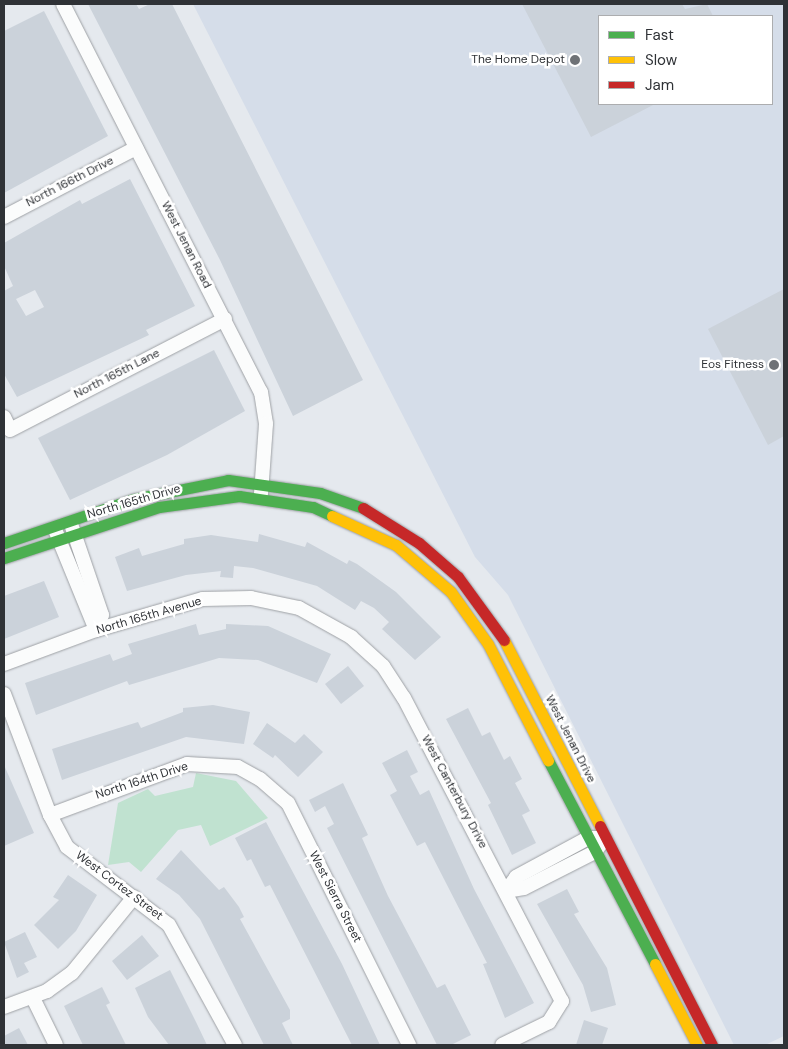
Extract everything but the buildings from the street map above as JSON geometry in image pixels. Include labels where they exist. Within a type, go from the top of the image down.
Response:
[{"type":"street","name":"West Jenan Road","points":[[63,4],[261,392],[266,424],[261,497]]},
{"type":"street","name":"North 166th Drive","points":[[4,217],[136,148]]},
{"type":"street","name":"North 165th Lane","points":[[7,423],[225,319]]},
{"type":"street","name":"North 165th Drive","points":[[54,526],[134,499],[185,486],[262,482],[342,500]]},
{"type":"street","name":"North 165th Drive","points":[[4,558],[58,539],[188,500],[261,497],[335,515],[396,545],[432,574],[466,610],[488,644],[588,838]]},
{"type":"street","name":"West Jenan Drive","points":[[342,500],[380,516],[419,543],[477,598],[504,640],[712,1045]]},
{"type":"street","points":[[69,520],[102,615],[96,630]]},
{"type":"street","points":[[4,543],[54,526],[96,630]]},
{"type":"street","name":"North 165th Avenue","points":[[4,664],[96,630],[202,599],[251,598],[299,608]]},
{"type":"street","name":"West Canterbury Drive","points":[[299,608],[351,637],[383,666],[404,698],[562,1001],[558,1013],[502,1045]]},
{"type":"street","name":"West Cortez Street","points":[[4,694],[50,815],[67,847],[170,925],[182,943],[235,1045]]},
{"type":"street","name":"North 164th Drive","points":[[50,815],[187,764],[238,767]]},
{"type":"street","name":"West Sierra Street","points":[[238,767],[288,803],[409,1045]]},
{"type":"street","points":[[506,891],[516,876],[588,838],[605,838]]},
{"type":"street","points":[[588,838],[696,1045]]},
{"type":"street","points":[[506,891],[524,888],[596,852],[605,838]]},
{"type":"street","points":[[4,1007],[33,998],[72,973],[134,897]]},
{"type":"street","points":[[33,998],[56,1045]]},
{"type":"shaded area","points":[[193,4],[784,4],[784,1036],[765,1045],[734,1045],[508,595],[475,557]]},
{"type":"green space","points":[[196,773],[236,781],[268,818],[210,846],[201,825],[178,830],[141,872],[129,862],[108,865],[118,803],[148,789],[155,796],[193,787]]},
{"type":"traffic: fast","points":[[4,543],[134,499],[228,480],[320,493],[363,508]]},
{"type":"traffic: fast","points":[[4,558],[159,507],[239,496],[313,507],[332,516]]},
{"type":"traffic: fast","points":[[548,760],[655,964]]},
{"type":"traffic: slow","points":[[332,516],[396,545],[451,592],[488,644],[548,760]]},
{"type":"traffic: slow","points":[[504,640],[600,826]]},
{"type":"traffic: slow","points":[[655,964],[697,1045]]},
{"type":"traffic: jam","points":[[363,508],[419,543],[458,577],[504,640]]},
{"type":"traffic: jam","points":[[600,826],[712,1045]]},
{"type":"place","name":"The Home Depot","points":[[575,60]]},
{"type":"place","name":"Eos Fitness","points":[[774,365]]}]
